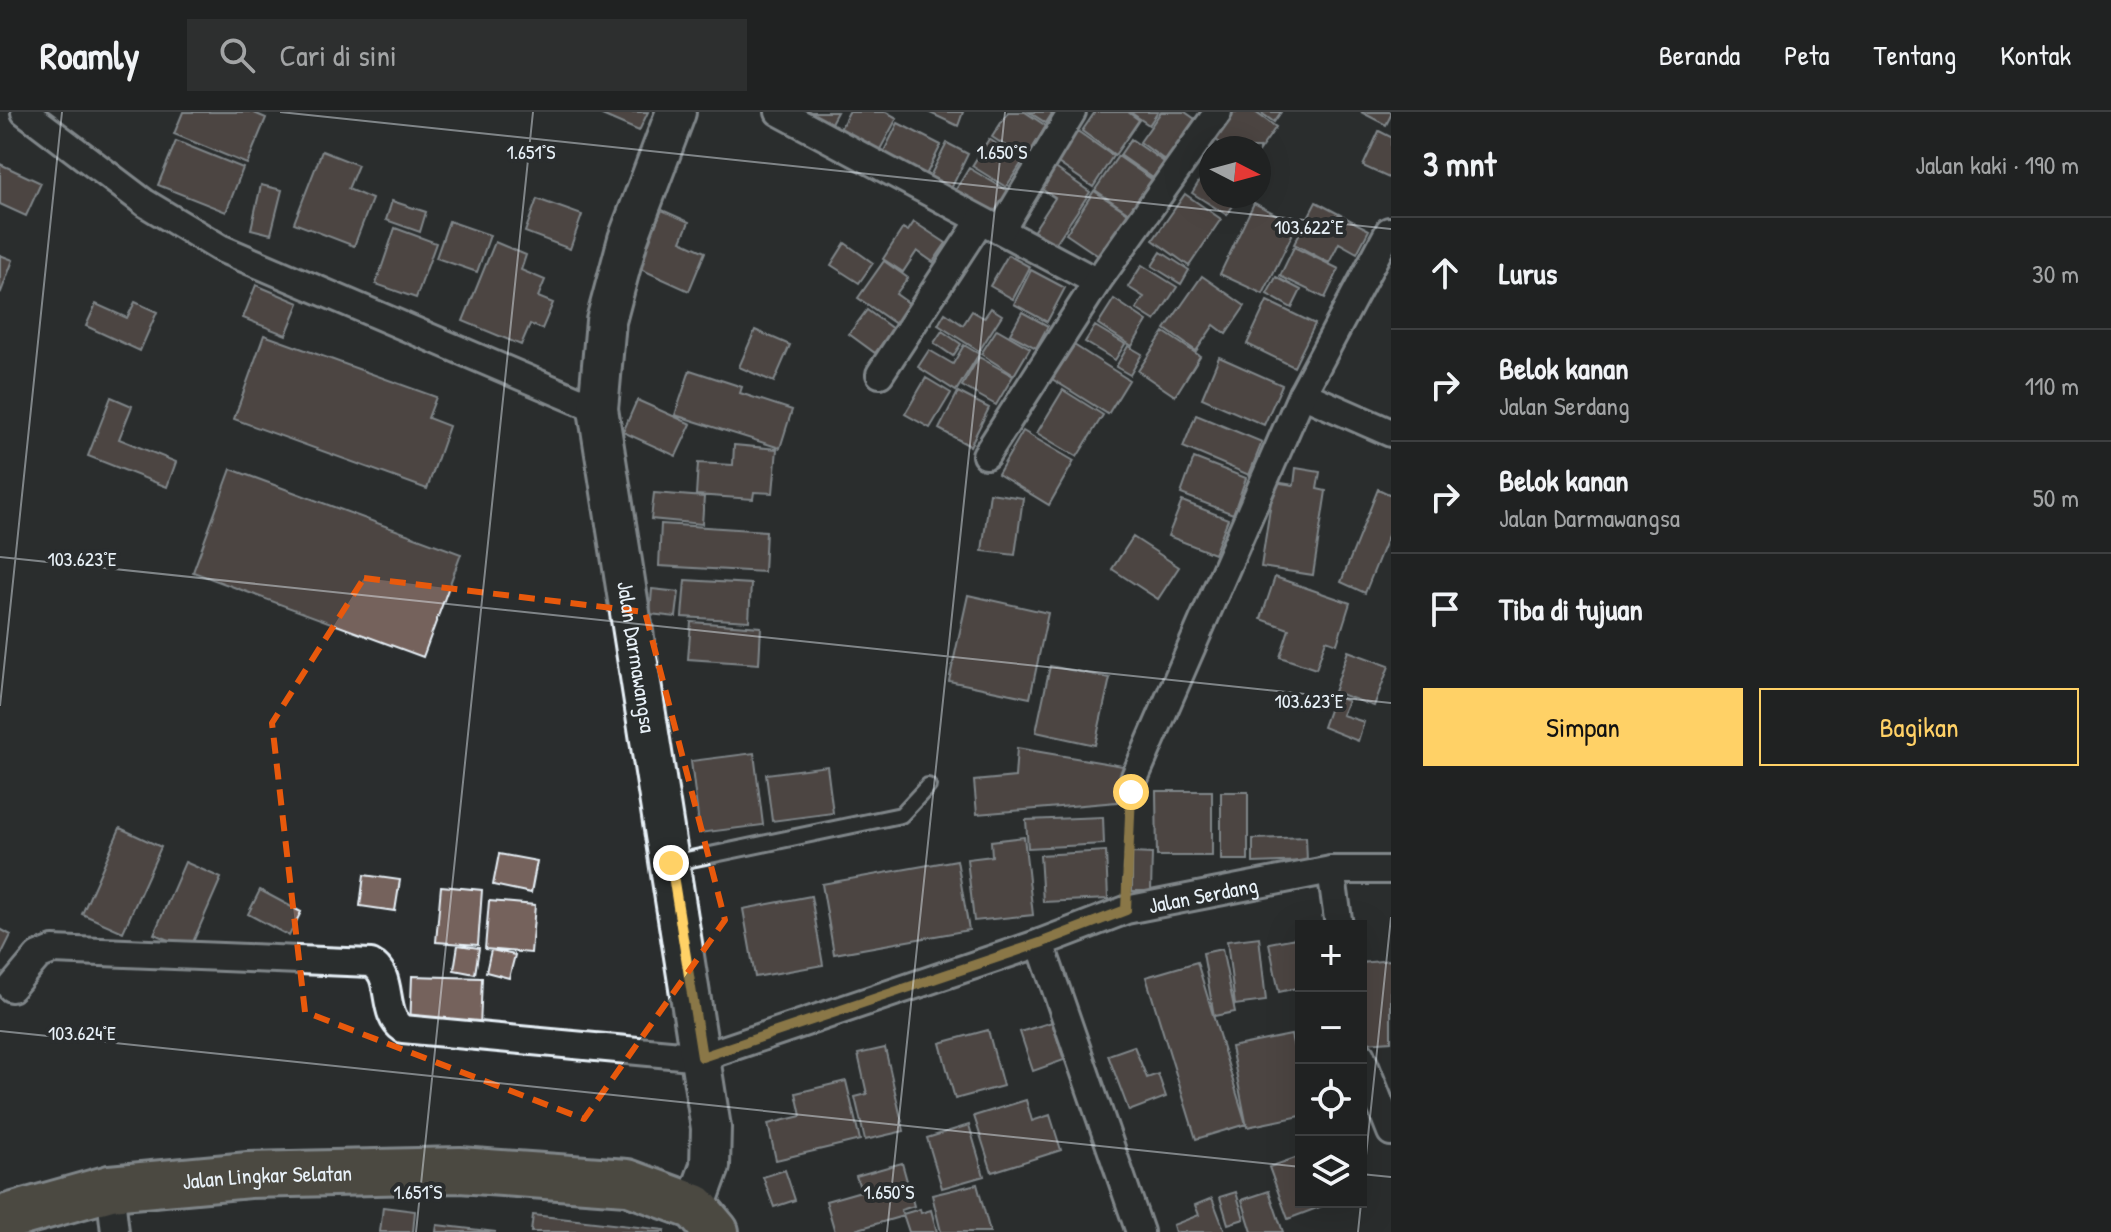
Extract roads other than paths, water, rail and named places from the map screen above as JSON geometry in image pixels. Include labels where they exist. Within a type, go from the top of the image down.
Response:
[{"type":"highway","name":"Jalan Lingkar Selatan","points":[[0,1219],[110,1188],[249,1175],[460,1170],[599,1178],[639,1186],[706,1220]]},
{"type":"main road","name":"Jalan Darmawangsa","points":[[676,112],[628,239],[606,321],[598,409],[702,1057],[711,1128],[706,1220]]},
{"type":"street","points":[[25,112],[145,203],[220,248],[598,409]]},
{"type":"street","points":[[779,112],[1097,282]]},
{"type":"street","points":[[880,374],[1072,112]]},
{"type":"street","points":[[986,455],[1097,282],[1218,112]]},
{"type":"street","points":[[1134,779],[1302,394],[1389,231]]},
{"type":"street","points":[[1302,394],[1391,433]]},
{"type":"street","points":[[1331,870],[1338,920]]},
{"type":"street","name":"Jalan Serdang","points":[[702,1057],[1040,943],[1126,910],[1331,870],[1391,870]]},
{"type":"street","points":[[1040,943],[1140,1232]]},
{"type":"street","points":[[11,988],[38,956],[53,950],[371,963],[381,971],[392,1020],[403,1029],[702,1057]]},
{"type":"street","points":[[1364,1064],[1391,1132]]},
{"type":"street","points":[[110,1188],[115,1232]]},
{"type":"lane","points":[[671,863],[901,815],[928,786]]}]
